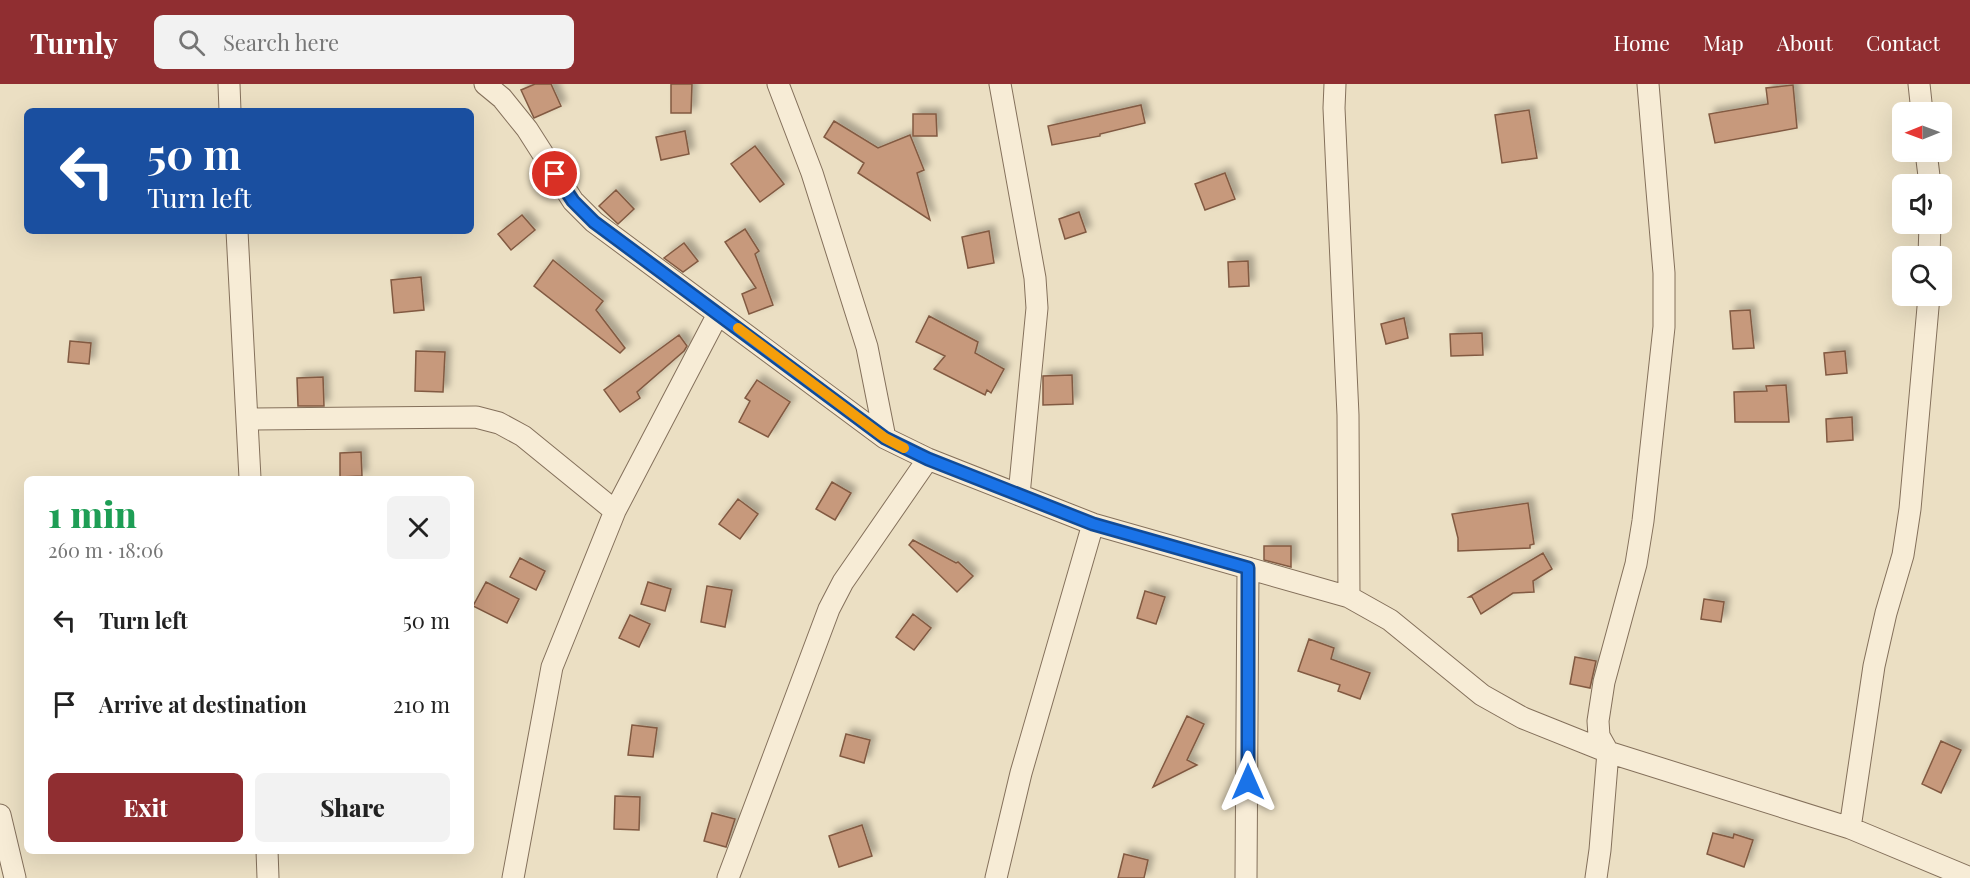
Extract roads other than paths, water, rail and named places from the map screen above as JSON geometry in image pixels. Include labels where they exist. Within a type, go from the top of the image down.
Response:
[{"type":"street","points":[[229,84],[230,108]]},
{"type":"street","points":[[485,84],[502,98],[527,129],[573,201],[594,222],[885,438],[928,459],[1093,524],[1349,597],[1390,620],[1482,695],[1523,718],[1608,752],[1850,828],[1970,878]]},
{"type":"street","points":[[778,84],[812,173],[867,347],[885,438]]},
{"type":"street","points":[[1000,84],[1035,278],[1037,308],[1019,495]]},
{"type":"street","points":[[1335,84],[1334,108],[1348,415],[1349,597]]},
{"type":"street","points":[[1596,878],[1608,752],[1599,736],[1598,721],[1604,682],[1636,564],[1664,327],[1664,273],[1648,84]]},
{"type":"street","points":[[1919,84],[1921,102]]},
{"type":"street","points":[[237,234],[250,476]]},
{"type":"street","points":[[1850,828],[1875,666],[1886,613],[1903,555],[1910,509],[1928,306]]},
{"type":"street","points":[[513,878],[552,667],[615,511],[718,314]]},
{"type":"street","points":[[247,419],[476,417],[499,423],[523,436],[615,511]]},
{"type":"street","points":[[728,878],[829,609],[843,582],[928,459]]},
{"type":"street","points":[[996,878],[1021,773],[1093,524]]},
{"type":"street","points":[[1246,878],[1248,568]]},
{"type":"street","points":[[0,815],[15,878]]},
{"type":"street","points":[[267,854],[268,878]]}]
